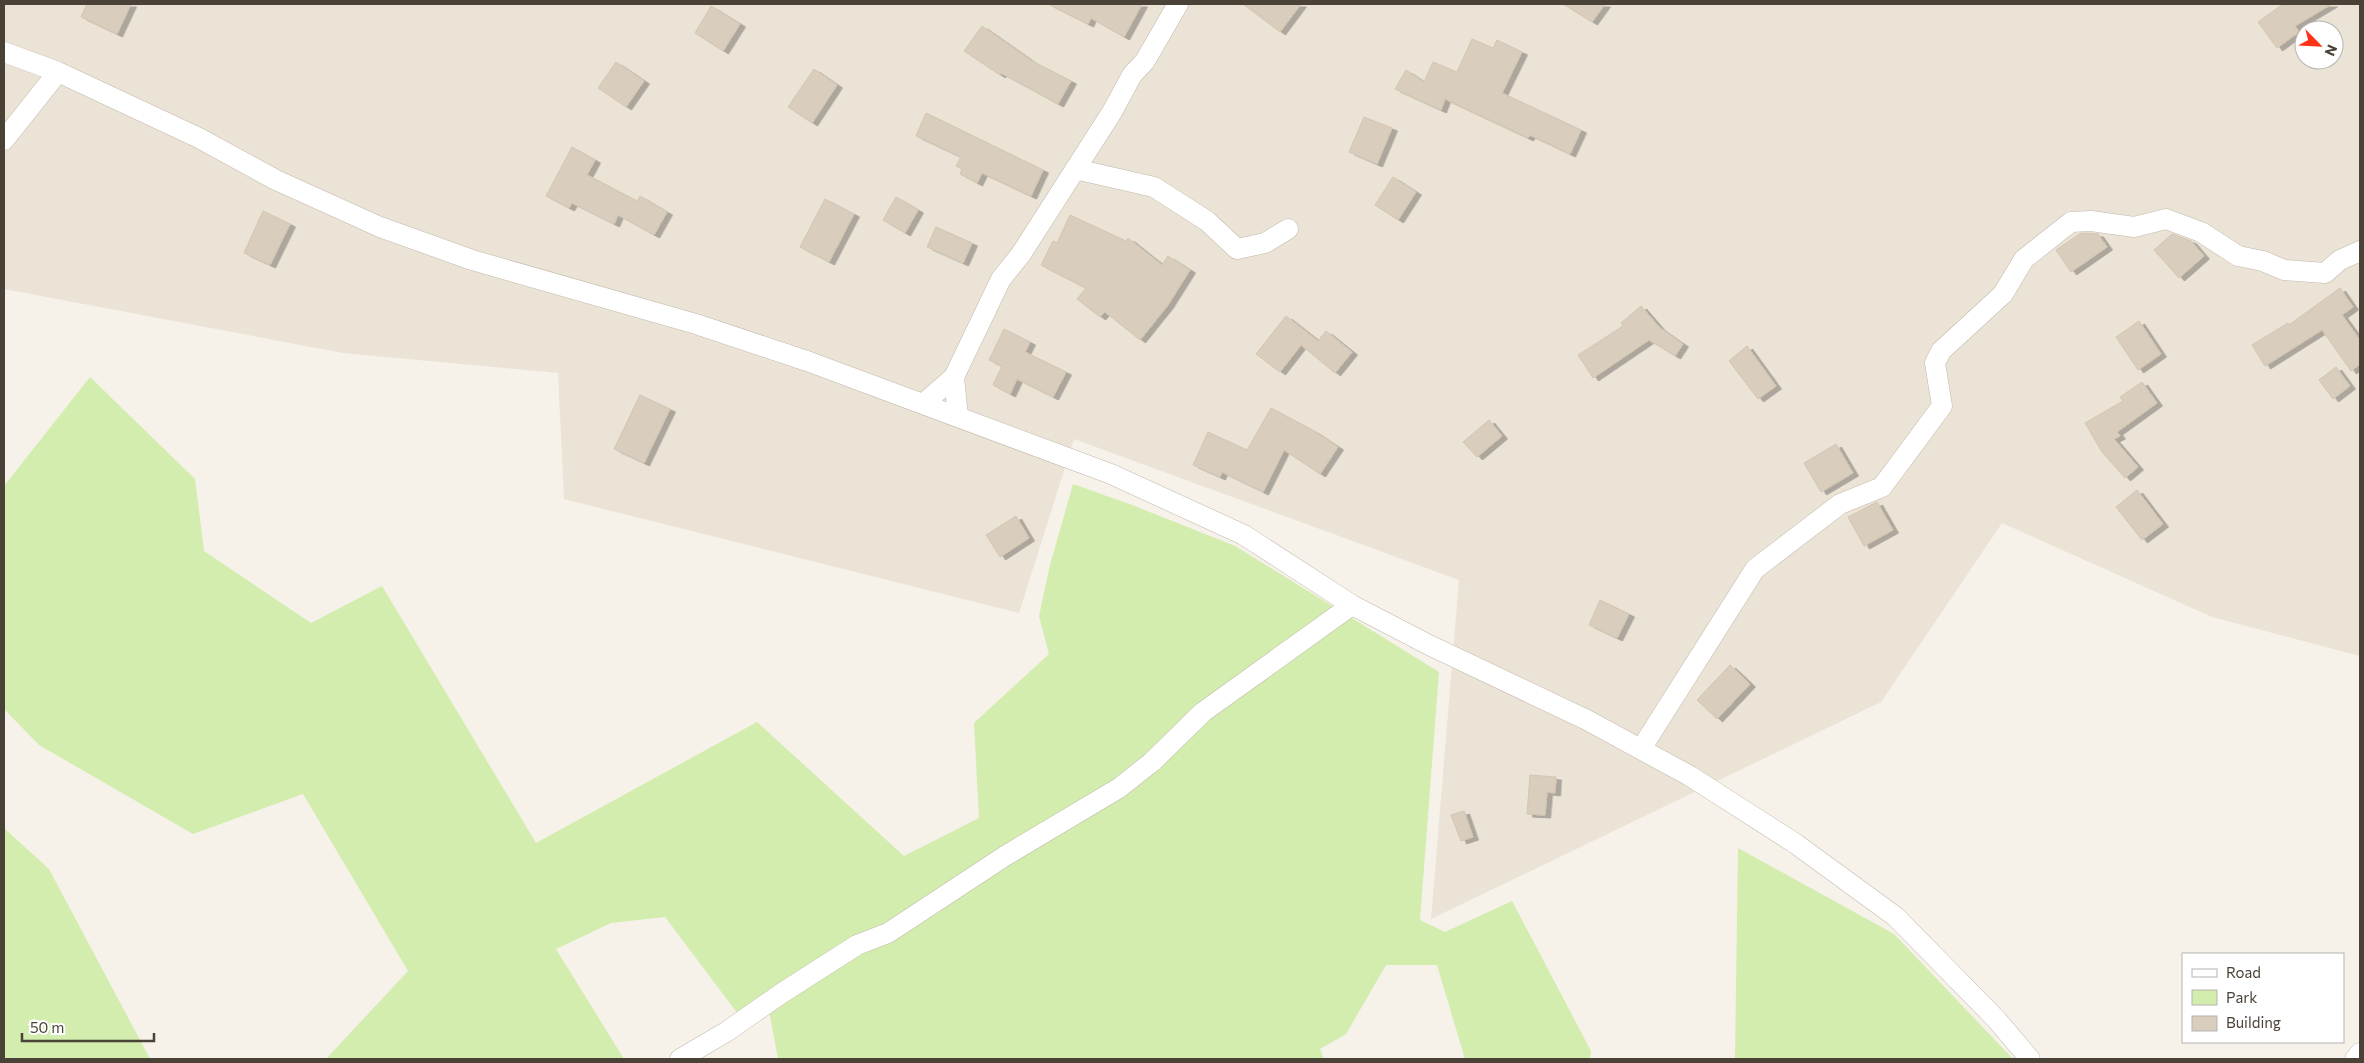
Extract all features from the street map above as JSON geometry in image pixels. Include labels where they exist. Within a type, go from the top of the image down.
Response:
[{"type":"street","points":[[923,404],[954,377],[1001,279],[1021,254],[1112,112],[1132,75],[1145,61],[1178,4]]},
{"type":"street","points":[[4,52],[58,72],[199,138],[276,180],[380,227],[472,260],[696,324],[808,361],[1111,474],[1244,535],[1352,605],[1429,645],[1587,720],[1641,749],[1690,776],[1796,844],[1896,917],[1996,1018],[2030,1059]]},
{"type":"street","points":[[4,140],[58,72]]},
{"type":"street","points":[[1075,169],[1154,187],[1207,221],[1237,248],[1265,243],[1288,229]]},
{"type":"street","points":[[1641,749],[1755,569],[1840,504],[1882,487],[1942,406],[1935,363],[1941,350],[2003,294],[2024,259],[2071,222],[2091,221],[2134,228],[2166,219],[2201,232],[2238,256],[2263,261],[2284,270],[2325,273],[2340,260],[2360,251]]},
{"type":"street","points":[[954,377],[958,417]]},
{"type":"street","points":[[680,1059],[726,1032],[782,992],[858,945],[888,934],[1006,856],[1119,788],[1152,762],[1203,712],[1352,605]]},
{"type":"street","points":[[2355,1059],[2360,1053]]},
{"type":"shaded area","points":[[4,4],[2360,4],[2360,656],[2212,617],[2002,523],[1881,702],[1431,919],[1459,580],[1074,439],[1019,613],[564,499],[558,373],[343,353],[4,289]]},
{"type":"green space","points":[[90,377],[195,479],[204,551],[311,623],[382,586],[536,843],[757,722],[904,856],[979,818],[974,723],[1049,654],[1039,616],[1050,565],[1073,484],[1235,546],[1439,672],[1420,920],[1445,932],[1512,901],[1591,1051],[1590,1059],[1465,1059],[1437,965],[1386,965],[1346,1034],[1320,1049],[1324,1059],[778,1059],[769,1011],[738,1014],[665,917],[611,923],[556,949],[624,1059],[326,1059],[408,971],[303,794],[193,834],[39,745],[4,709],[4,486]]},
{"type":"green space","points":[[4,828],[49,869],[150,1059],[4,1059]]},
{"type":"green space","points":[[1738,848],[1894,934],[2013,1059],[1735,1059]]},
{"type":"building","points":[[87,4],[131,4],[117,34],[81,17]]},
{"type":"building","points":[[1048,4],[1142,4],[1124,37],[1091,18],[1088,24]]},
{"type":"building","points":[[1243,4],[1301,4],[1280,32]]},
{"type":"building","points":[[1563,4],[1605,4],[1592,22]]},
{"type":"building","points":[[2283,4],[2332,4],[2305,20],[2294,20],[2294,36],[2277,48],[2258,22]]},
{"type":"building","points":[[711,6],[740,24],[723,51],[695,33]]},
{"type":"building","points":[[982,26],[1032,61],[1071,81],[1058,104],[1001,73],[1000,75],[964,51]]},
{"type":"building","points":[[1472,39],[1493,48],[1497,40],[1522,52],[1502,93],[1581,130],[1570,154],[1530,135],[1528,138],[1445,99],[1441,110],[1395,89],[1406,70],[1424,82],[1433,62],[1457,72]]},
{"type":"building","points":[[616,62],[644,81],[626,107],[598,88]]},
{"type":"building","points":[[814,69],[837,85],[812,123],[788,107]]},
{"type":"building","points":[[926,113],[1043,170],[1031,196],[982,173],[977,183],[960,174],[962,169],[956,166],[961,157],[916,136]]},
{"type":"building","points":[[1364,117],[1392,128],[1377,164],[1349,152]]},
{"type":"building","points":[[572,147],[595,160],[587,175],[637,201],[640,196],[667,212],[654,235],[618,215],[614,224],[572,203],[569,208],[546,196]]},
{"type":"building","points":[[1393,177],[1416,192],[1398,220],[1375,205]]},
{"type":"building","points":[[896,197],[918,210],[905,233],[883,220]]},
{"type":"building","points":[[825,199],[854,214],[829,262],[800,247]]},
{"type":"building","points":[[263,211],[290,224],[270,265],[244,253]]},
{"type":"building","points":[[1070,215],[1126,241],[1128,238],[1162,265],[1168,256],[1190,270],[1168,305],[1140,340],[1105,312],[1100,317],[1077,299],[1086,288],[1041,265],[1053,241],[1057,243]]},
{"type":"building","points":[[936,227],[972,243],[963,263],[927,247]]},
{"type":"building","points":[[2081,233],[2098,234],[2107,247],[2071,272],[2056,250]]},
{"type":"building","points":[[2172,234],[2191,241],[2204,256],[2179,278],[2154,250]]},
{"type":"building","points":[[2340,288],[2353,307],[2342,315],[2360,340],[2360,364],[2351,371],[2322,330],[2265,366],[2252,345],[2288,323],[2289,325]]},
{"type":"building","points":[[1641,306],[1660,328],[1683,344],[1675,356],[1649,340],[1593,378],[1578,355],[1623,326],[1621,323]]},
{"type":"building","points":[[1286,316],[1318,341],[1326,331],[1352,352],[1335,373],[1301,345],[1280,372],[1256,354]]},
{"type":"building","points":[[2139,321],[2161,354],[2138,370],[2116,337]]},
{"type":"building","points":[[1004,329],[1030,342],[1025,352],[1066,372],[1053,397],[1017,379],[1010,394],[993,385],[1002,366],[989,360]]},
{"type":"building","points":[[1747,346],[1776,386],[1758,399],[1729,361]]},
{"type":"building","points":[[2336,367],[2350,386],[2333,399],[2319,380]]},
{"type":"building","points":[[2142,382],[2157,403],[2117,432],[2120,436],[2114,439],[2138,467],[2125,478],[2102,452],[2085,423],[2123,401],[2120,397]]},
{"type":"building","points":[[640,395],[670,409],[644,463],[614,449]]},
{"type":"building","points":[[1271,408],[1314,431],[1338,447],[1320,474],[1284,450],[1263,492],[1222,472],[1220,477],[1193,465],[1208,432],[1247,450]]},
{"type":"building","points":[[1489,420],[1502,436],[1477,457],[1463,442]]},
{"type":"building","points":[[1836,444],[1853,473],[1821,492],[1804,463]]},
{"type":"building","points":[[2137,490],[2163,524],[2142,540],[2116,507]]},
{"type":"building","points":[[1877,502],[1893,530],[1864,546],[1848,517]]},
{"type":"building","points":[[1016,516],[1029,538],[1000,557],[986,535]]},
{"type":"building","points":[[1600,600],[1629,614],[1617,638],[1589,625]]},
{"type":"building","points":[[1730,665],[1750,684],[1717,719],[1697,700]]},
{"type":"building","points":[[1530,775],[1556,777],[1555,793],[1547,792],[1545,815],[1527,814]]},
{"type":"building","points":[[1464,811],[1473,837],[1461,841],[1451,815]]}]
